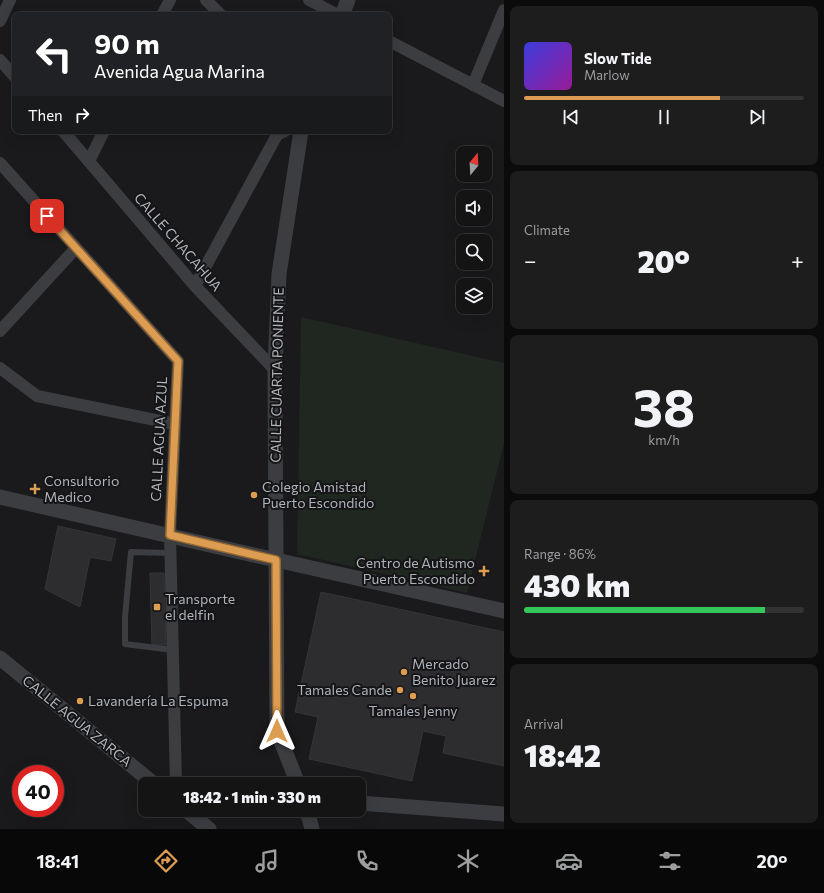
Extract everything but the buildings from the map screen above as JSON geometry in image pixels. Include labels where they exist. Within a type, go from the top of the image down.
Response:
[{"type":"street","points":[[0,21],[10,0]]},
{"type":"street","points":[[164,12],[170,0]]},
{"type":"street","points":[[206,0],[218,12]]},
{"type":"street","points":[[309,0],[332,12]]},
{"type":"street","points":[[343,12],[348,0]]},
{"type":"street","points":[[473,85],[504,10]]},
{"type":"street","points":[[392,43],[504,101]]},
{"type":"street","points":[[0,60],[12,74]]},
{"type":"street","name":"CALLE CHACAHUA","points":[[66,134],[195,286],[275,370]]},
{"type":"street","points":[[89,161],[102,134]]},
{"type":"street","points":[[195,286],[277,135],[279,134]]},
{"type":"street","name":"CALLE CUARTA PONIENTE","points":[[295,777],[277,731],[275,370],[279,274],[301,134]]},
{"type":"street","name":"CALLE AGUA AZUL","points":[[0,163],[178,361],[170,535],[176,777]]},
{"type":"street","points":[[0,331],[76,248]]},
{"type":"street","points":[[0,368],[37,396],[175,424]]},
{"type":"street","points":[[0,497],[504,611]]},
{"type":"street","name":"CALLE AGUA ZARCA","points":[[0,658],[145,777]]},
{"type":"street","points":[[366,804],[504,814]]},
{"type":"street","points":[[194,817],[209,829]]},
{"type":"street","points":[[309,817],[312,829]]},
{"type":"lane","points":[[170,553],[130,552],[125,617],[125,644],[173,650]]},
{"type":"shaded area","points":[[301,317],[504,363],[504,443],[467,593],[297,554]]},
{"type":"place","name":"Consultorio Medico","points":[[35,489]]},
{"type":"place","name":"Colegio Amistad Puerto Escondido","points":[[254,495]]},
{"type":"place","name":"Centro de Autismo Puerto Escondido","points":[[484,571]]},
{"type":"place","name":"Transporte el delfin","points":[[157,607]]},
{"type":"place","name":"Mercado Benito Juarez","points":[[404,672]]},
{"type":"place","name":"Tamales Cande","points":[[400,690]]},
{"type":"place","name":"Tamales Jenny","points":[[413,696]]},
{"type":"place","name":"Lavandería La Espuma","points":[[80,701]]},
{"type":"route","points":[[47,216],[178,361],[170,535],[276,560],[277,731]]}]
